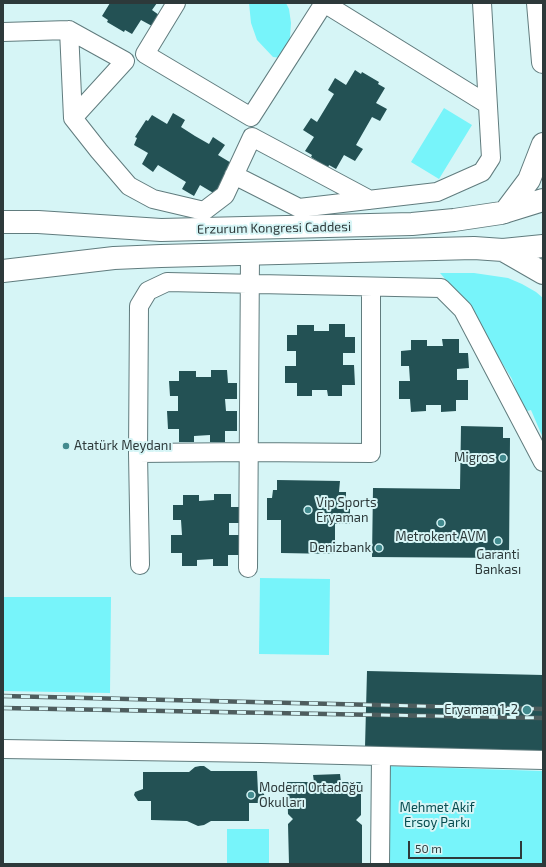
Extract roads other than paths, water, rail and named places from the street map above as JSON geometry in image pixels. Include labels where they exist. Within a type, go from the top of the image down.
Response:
[{"type":"main road","points":[[538,3],[543,62]]},
{"type":"main road","points":[[505,212],[529,180],[543,144]]},
{"type":"main road","name":"Erzurum Kongresi Caddesi","points":[[3,222],[38,222],[161,230],[412,224],[454,220],[505,212],[543,200]]},
{"type":"main road","name":"Erzurum Kongresi Caddesi","points":[[3,271],[114,258],[474,248],[503,250],[543,246]]},
{"type":"main road","points":[[503,250],[543,273]]},
{"type":"street","points":[[176,3],[145,54],[251,117],[324,3],[487,104]]},
{"type":"street","points":[[234,176],[299,208],[437,192],[482,172],[491,158],[482,3]]},
{"type":"street","points":[[69,30],[73,118],[129,186],[153,199],[204,211],[225,195],[252,137],[370,200]]},
{"type":"street","points":[[3,32],[69,30],[125,61],[73,118]]},
{"type":"street","points":[[248,568],[250,254]]},
{"type":"street","points":[[140,565],[138,453],[139,306],[148,291],[167,282],[441,288],[462,310],[543,462]]},
{"type":"street","points":[[138,453],[371,453],[371,286]]},
{"type":"street","points":[[3,749],[261,753],[543,760]]},
{"type":"street","points":[[380,864],[381,756]]},
{"type":"railway","points":[[3,696],[543,709]]},
{"type":"railway","points":[[3,708],[543,718]]},
{"type":"place","name":"Atatürk Meydanı","points":[[66,446]]},
{"type":"place","name":"Migros","points":[[503,458]]},
{"type":"place","name":"Vip Sports Eryaman","points":[[308,510]]},
{"type":"place","name":"Metrokent AVM","points":[[441,523]]},
{"type":"place","name":"Garanti Bankası","points":[[498,541]]},
{"type":"place","name":"Denizbank","points":[[379,548]]},
{"type":"place","name":"Eryaman 1-2","points":[[527,710]]},
{"type":"place","name":"Modern Ortadoğu Okulları","points":[[251,795]]},
{"type":"park label","name":"Mehmet Akif Ersoy Parkı","points":[[437,816]]}]
